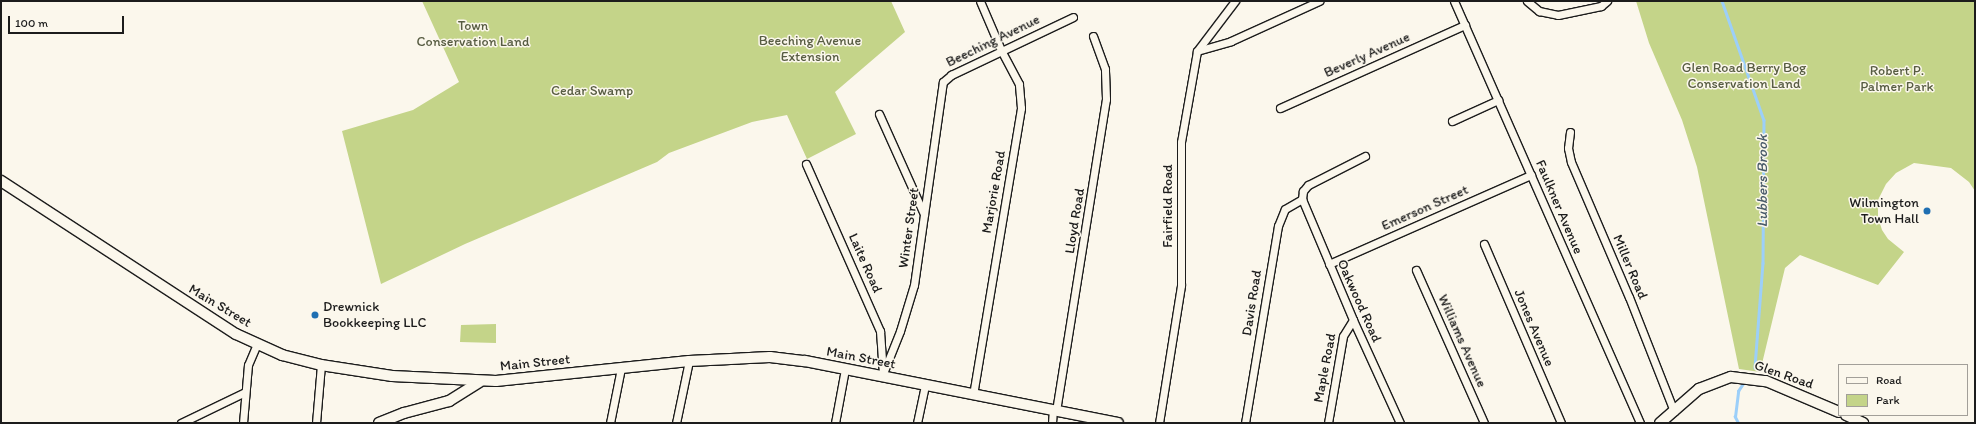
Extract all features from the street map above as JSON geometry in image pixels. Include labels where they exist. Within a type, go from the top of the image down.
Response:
[{"type":"main road","name":"Main Street","points":[[1,181],[211,319],[257,344],[322,366],[366,373],[479,382],[510,381],[689,361],[770,357],[882,376],[1118,423]]},
{"type":"main road","name":"Glen Road","points":[[1660,423],[1707,384],[1740,376],[1766,381],[1838,412]]},
{"type":"main road","points":[[379,423],[404,413],[449,401],[479,382]]},
{"type":"main road","points":[[1848,416],[1863,423]]},
{"type":"street","name":"Marjorie Road","points":[[973,394],[1021,108],[1019,84],[1001,50],[980,1]]},
{"type":"street","name":"Fairfield Road","points":[[1159,423],[1181,285],[1181,142],[1197,51],[1235,1]]},
{"type":"street","points":[[1197,51],[1231,41],[1319,1]]},
{"type":"street","name":"Faulkner Avenue","points":[[1454,1],[1640,423]]},
{"type":"street","points":[[1527,1],[1539,11],[1558,15],[1600,6],[1607,1]]},
{"type":"street","name":"Beeching Avenue","points":[[945,79],[1001,50],[1074,17]]},
{"type":"street","name":"Beverly Avenue","points":[[1280,108],[1465,25]]},
{"type":"street","name":"Lloyd Road","points":[[1052,423],[1106,99],[1105,69],[1093,36]]},
{"type":"street","name":"Winter Street","points":[[882,376],[910,299],[945,79]]},
{"type":"street","points":[[1452,121],[1498,100]]},
{"type":"street","points":[[879,114],[924,214]]},
{"type":"street","name":"Miller Road","points":[[1570,132],[1568,148],[1571,162],[1627,291],[1674,411]]},
{"type":"street","points":[[1302,199],[1305,187],[1365,156]]},
{"type":"street","name":"Laite Road","points":[[806,164],[880,331],[884,358],[882,376]]},
{"type":"street","name":"Emerson Street","points":[[1329,264],[1531,175]]},
{"type":"street","name":"Oakwood Road","points":[[1302,199],[1353,320],[1400,423]]},
{"type":"street","name":"Davis Road","points":[[1245,423],[1279,220],[1289,205],[1302,199]]},
{"type":"street","name":"Jones Avenue","points":[[1484,244],[1562,423]]},
{"type":"street","name":"Williams Avenue","points":[[1416,270],[1484,423]]},
{"type":"street","name":"Maple Road","points":[[1328,423],[1343,336],[1353,320]]},
{"type":"street","points":[[243,423],[248,365],[257,344]]},
{"type":"street","points":[[676,423],[689,361]]},
{"type":"street","points":[[316,423],[322,366]]},
{"type":"street","points":[[610,423],[621,368]]},
{"type":"street","points":[[835,423],[845,369]]},
{"type":"street","points":[[917,423],[925,385]]},
{"type":"street","points":[[181,423],[245,392]]},
{"type":"green space","name":"Cedar Swamp","points":[[422,1],[891,1],[905,32],[835,92],[856,134],[807,159],[787,115],[752,122],[669,153],[657,162],[465,244],[381,284],[342,131],[413,110],[459,82]]},
{"type":"green space","points":[[1636,1],[1975,1],[1975,191],[1969,182],[1951,168],[1914,163],[1896,173],[1886,184],[1878,200],[1878,217],[1882,230],[1888,239],[1904,252],[1878,285],[1800,255],[1785,268],[1760,372],[1739,369],[1697,167],[1682,120],[1649,43]]},
{"type":"green space","points":[[496,324],[496,343],[460,342],[461,325]]},
{"type":"waterway","name":"Lubbers Brook","points":[[1722,1],[1764,120],[1763,263],[1755,368]]},
{"type":"waterway","name":"Lubbers Brook","points":[[1738,423],[1735,417],[1738,391],[1744,382]]},
{"type":"place","name":"Wilmington Town Hall","points":[[1927,211]]},
{"type":"place","name":"Drewnick Bookkeeping LLC","points":[[315,315]]},
{"type":"park label","name":"Town Conservation Land","points":[[473,34]]},
{"type":"park label","name":"Beeching Avenue Extension","points":[[810,50]]},
{"type":"park label","name":"Glen Road Berry Bog Conservation Land","points":[[1744,76]]},
{"type":"park label","name":"Robert P. Palmer Park","points":[[1897,80]]}]
